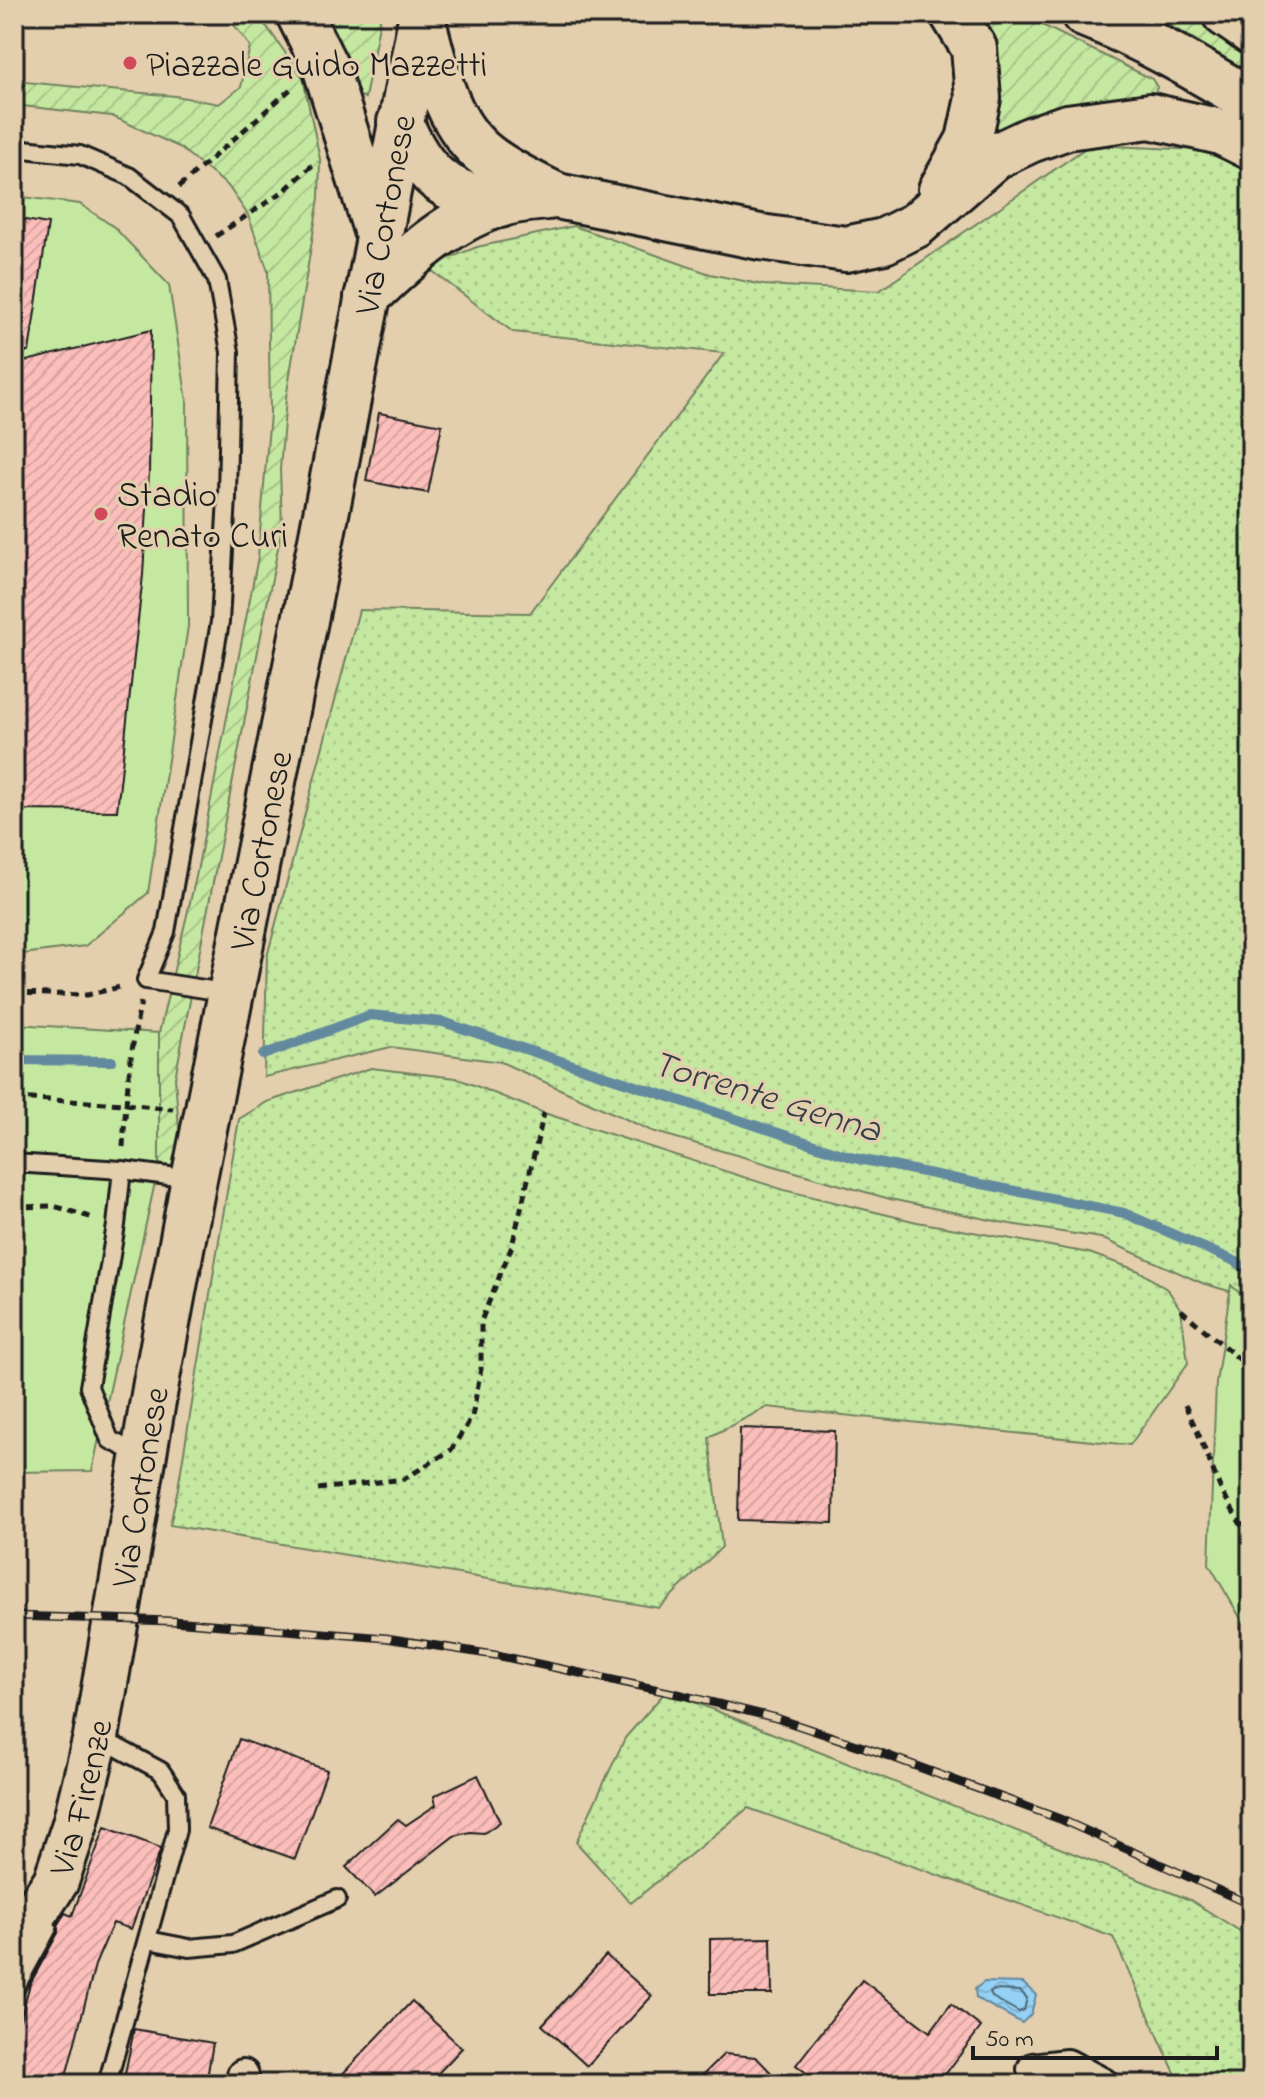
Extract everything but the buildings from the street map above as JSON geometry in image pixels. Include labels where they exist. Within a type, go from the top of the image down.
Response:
[{"type":"main road","points":[[299,14],[325,66],[378,239]]},
{"type":"main road","points":[[916,225],[948,180],[969,140],[978,98],[974,48],[953,14]]},
{"type":"main road","points":[[1084,14],[1187,63],[1251,101]]},
{"type":"main road","points":[[1225,14],[1251,32]]},
{"type":"main road","points":[[422,15],[439,83],[454,116],[485,155],[513,174],[557,196],[760,237],[846,249],[884,241],[916,225],[994,157],[1067,127],[1150,116],[1221,132],[1251,147]]},
{"type":"main road","name":"Via Cortonese","points":[[105,1687],[194,1179],[422,15]]},
{"type":"main road","points":[[400,122],[422,165],[439,181],[466,196],[500,205]]},
{"type":"main road","points":[[367,297],[427,244],[458,222],[500,205],[557,196]]},
{"type":"main road","name":"Via Firenze","points":[[14,1940],[56,1881],[80,1834],[105,1687]]},
{"type":"street","points":[[1033,2069],[1067,2065],[1103,2084]]},
{"type":"lane","points":[[14,148],[80,155],[129,176],[181,216],[217,280],[230,352],[220,622],[166,932],[146,980],[231,993]]},
{"type":"lane","points":[[14,1163],[122,1170],[194,1179]]},
{"type":"lane","points":[[122,1170],[89,1387],[110,1440],[144,1457]]},
{"type":"lane","points":[[96,1737],[161,1771],[176,1794],[177,1830],[107,2084]]},
{"type":"lane","points":[[14,1990],[72,1881]]},
{"type":"lane","points":[[148,1940],[189,1948],[233,1944],[337,1899]]},
{"type":"path","points":[[161,201],[204,167],[303,78]]},
{"type":"path","points":[[199,248],[284,191],[320,159]]},
{"type":"path","points":[[14,993],[87,995],[146,980],[132,1039],[122,1170]]},
{"type":"path","points":[[14,1098],[125,1104]]},
{"type":"path","points":[[318,1489],[404,1479],[451,1450],[472,1417],[481,1369],[481,1321],[512,1246],[544,1113]]},
{"type":"path","points":[[14,1207],[54,1206],[116,1225]]},
{"type":"path","points":[[1181,1310],[1251,1369]]},
{"type":"path","points":[[1185,1405],[1221,1490],[1251,1542]]},
{"type":"green space","points":[[226,14],[253,14],[267,27],[303,78],[320,159],[319,198],[286,398],[280,469],[282,527],[175,1078],[182,1168],[159,1164],[159,1033],[196,877],[258,557],[270,414],[268,271],[248,215],[228,186],[179,147],[112,116],[14,105],[14,81],[175,96],[219,104],[241,87],[250,46]]},
{"type":"green space","points":[[321,14],[381,14],[365,98],[351,92]]},
{"type":"green space","points":[[969,14],[1017,14],[1028,18],[1152,79],[1157,87],[1154,95],[994,137],[998,107]]},
{"type":"green space","points":[[1148,14],[1191,14],[1251,57],[1251,74],[1191,37]]},
{"type":"green space","points":[[1090,145],[1200,150],[1251,171],[1251,1304],[1242,1295],[1202,1283],[1101,1238],[1010,1224],[890,1199],[652,1131],[501,1062],[391,1047],[264,1077],[267,957],[359,610],[530,613],[724,353],[513,332],[427,267],[477,247],[574,226],[710,274],[763,285],[879,291]]},
{"type":"green space","name":"Stadio Renato Curi","points":[[14,196],[80,204],[114,227],[169,285],[187,401],[188,626],[148,893],[85,946],[14,955]]},
{"type":"green space","points":[[14,1024],[159,1033],[159,1164],[92,1471],[14,1472]]},
{"type":"green space","points":[[371,1068],[456,1078],[544,1113],[784,1190],[917,1222],[1089,1253],[1139,1271],[1168,1290],[1181,1310],[1188,1363],[1130,1445],[767,1407],[709,1437],[722,1547],[659,1608],[170,1525],[239,1119],[267,1102]]},
{"type":"green space","points":[[1231,1285],[1251,1304],[1251,1636],[1209,1564],[1216,1383]]},
{"type":"green space","points":[[666,1691],[1190,1900],[1251,1938],[1251,2084],[1180,2084],[1113,1937],[748,1808],[631,1903],[576,1842],[625,1738]]},
{"type":"water","points":[[984,1982],[1023,1983],[1036,1995],[1031,2014],[1022,2023],[976,1998],[975,1989]]},
{"type":"waterway","name":"Torrente Genna","points":[[263,1055],[370,1015],[443,1022],[854,1158],[1124,1213],[1237,1262],[1251,1274]]},
{"type":"waterway","name":"Torrente Genna","points":[[14,1060],[112,1061]]},
{"type":"railway","points":[[14,1616],[172,1621],[386,1638],[501,1656],[682,1695],[776,1718],[1060,1819],[1251,1905]]},
{"type":"place","name":"Piazzale Guido Mazzetti","points":[[130,63]]},
{"type":"place","name":"Stadio Renato Curi","points":[[101,514]]}]
